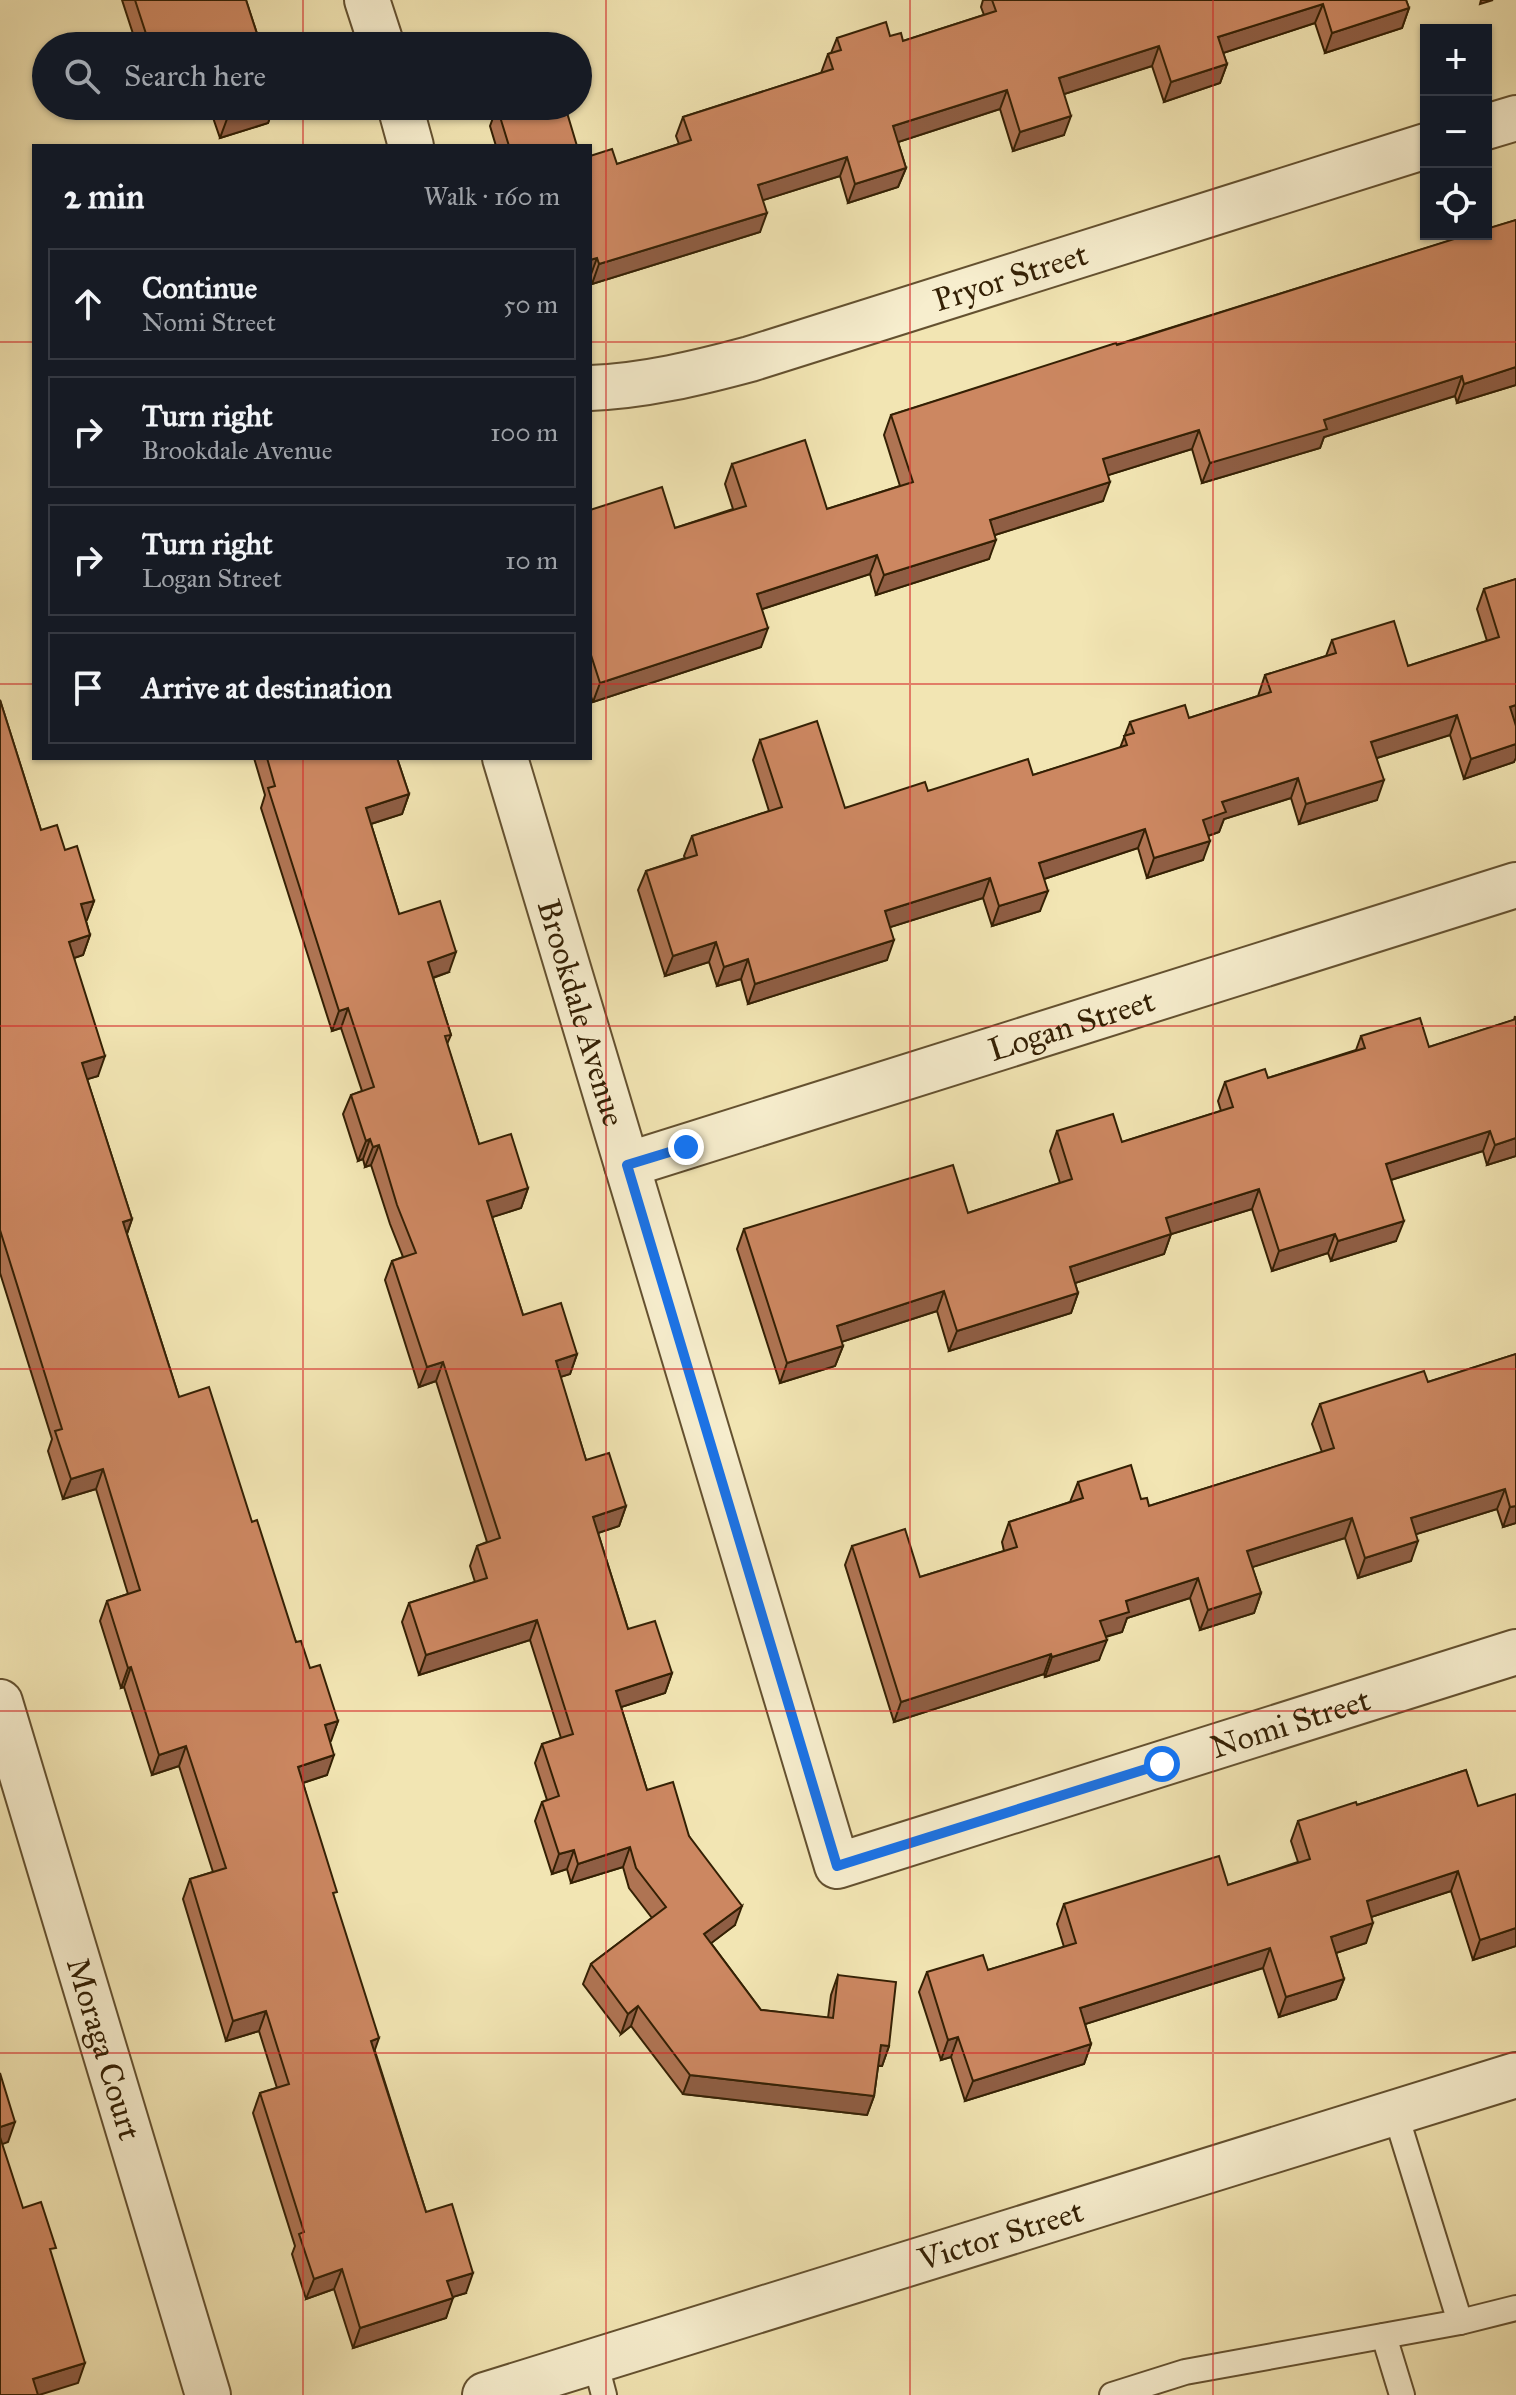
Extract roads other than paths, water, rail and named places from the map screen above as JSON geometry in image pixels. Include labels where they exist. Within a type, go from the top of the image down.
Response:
[{"type":"street","points":[[367,0],[377,32]]},
{"type":"street","points":[[1492,125],[1516,118]]},
{"type":"street","points":[[404,120],[410,144]]},
{"type":"street","name":"Pryor Street","points":[[592,388],[613,388],[696,374],[750,359],[1420,148]]},
{"type":"street","name":"Brookdale Avenue","points":[[506,760],[837,1866]]},
{"type":"street","name":"Logan Street","points":[[627,1165],[1516,885]]},
{"type":"street","name":"Nomi Street","points":[[837,1866],[1516,1652]]},
{"type":"street","name":"Moraga Court","points":[[0,1702],[208,2395]]},
{"type":"street","name":"Victor Street","points":[[485,2395],[600,2378],[1395,2112],[1516,2075]]},
{"type":"lane","points":[[1395,2112],[1460,2322]]},
{"type":"lane","points":[[1112,2395],[1185,2372],[1460,2322],[1516,2308]]},
{"type":"lane","points":[[1384,2336],[1402,2395]]}]
